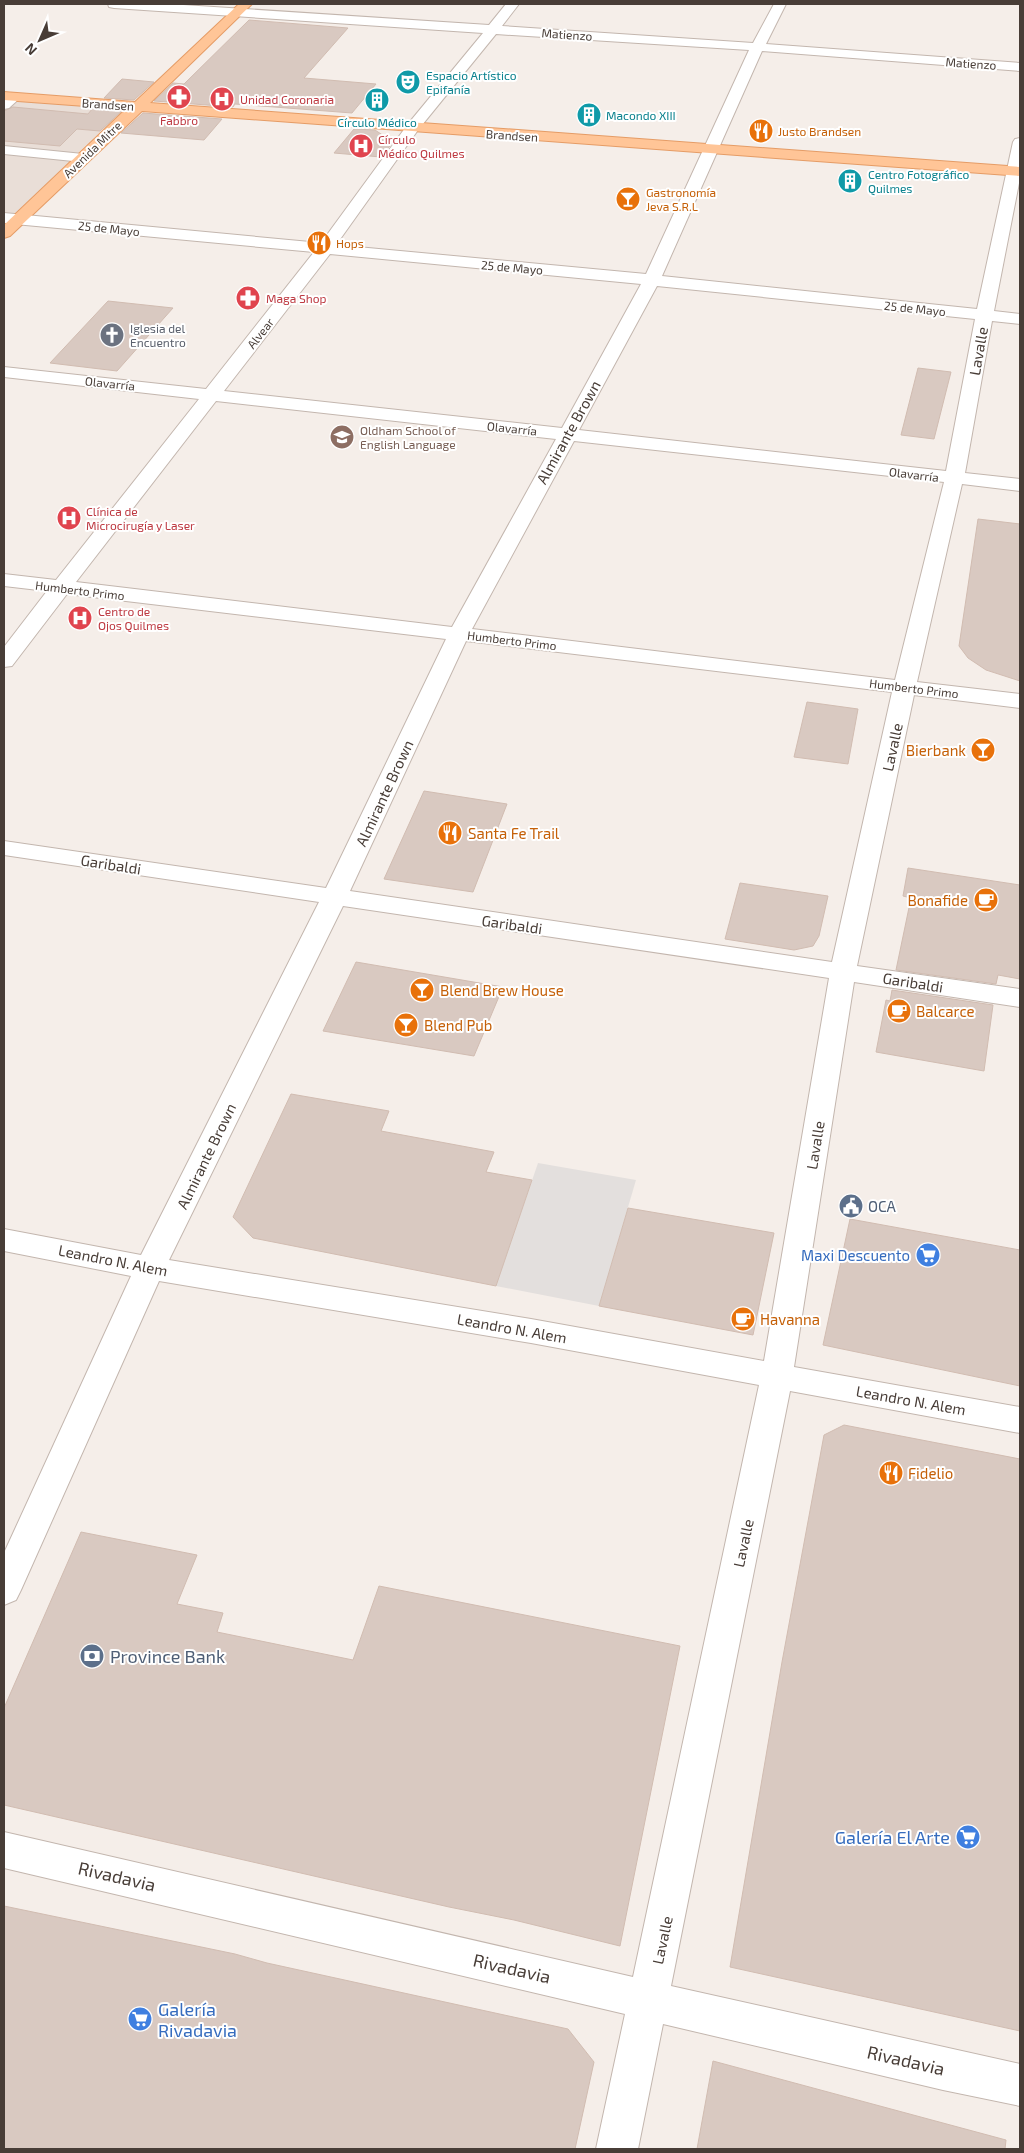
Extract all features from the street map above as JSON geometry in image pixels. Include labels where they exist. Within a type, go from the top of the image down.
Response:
[{"type":"main road","name":"Avenida Mitre","points":[[4,233],[11,219],[83,158],[242,8]]},
{"type":"main road","name":"Brandsen","points":[[7,99],[137,106],[1017,172]]},
{"type":"street","name":"Matienzo","points":[[114,4],[242,8],[494,29],[1020,67]]},
{"type":"street","name":"Alvear","points":[[4,661],[325,249],[413,127],[513,4]]},
{"type":"street","name":"Almirante Brown","points":[[4,1590],[150,1268],[334,898],[460,634],[652,280],[757,47],[780,4]]},
{"type":"street","name":"Lavalle","points":[[617,2149],[650,2000],[777,1376],[843,971],[905,686],[954,478],[984,316],[1017,172],[1020,142]]},
{"type":"street","points":[[4,150],[83,158]]},
{"type":"street","name":"25 de Mayo","points":[[11,219],[652,280],[1020,319]]},
{"type":"street","name":"Olavarría","points":[[4,372],[1020,485]]},
{"type":"street","name":"Humberto Primo","points":[[4,580],[1020,701]]},
{"type":"street","name":"Garibaldi","points":[[4,848],[1020,998]]},
{"type":"street","name":"Leandro N. Alem","points":[[4,1240],[150,1268],[531,1331],[1020,1420]]},
{"type":"street","name":"Rivadavia","points":[[4,1850],[943,2069],[1020,2085]]},
{"type":"shaded area","points":[[4,99],[125,108],[4,224]]},
{"type":"shaded area","points":[[538,1163],[636,1180],[599,1306],[496,1286]]},
{"type":"building","points":[[249,20],[348,28],[304,78],[376,84],[352,113],[235,104],[233,107],[154,101],[173,83],[184,84]]},
{"type":"building","points":[[122,79],[154,82],[134,100],[104,98]]},
{"type":"building","points":[[13,107],[88,114],[93,108],[122,111],[100,131],[77,129],[60,146],[4,141],[4,111]]},
{"type":"building","points":[[143,113],[222,119],[204,140],[121,133]]},
{"type":"building","name":"Círculo Médico Quilmes","points":[[354,129],[375,130],[393,142],[381,157],[334,153]]},
{"type":"building","name":"Iglesia del Encuentro","points":[[108,301],[173,308],[117,371],[50,363]]},
{"type":"building","points":[[918,368],[951,372],[934,439],[901,435]]},
{"type":"building","points":[[978,519],[1020,524],[1020,681],[986,670],[968,658],[959,646]]},
{"type":"building","points":[[807,702],[858,709],[848,764],[794,757]]},
{"type":"building","points":[[424,791],[507,804],[473,892],[384,879]]},
{"type":"building","points":[[908,868],[1020,885],[1020,979],[998,975],[996,984],[896,970],[911,898],[903,896]]},
{"type":"building","points":[[740,883],[828,896],[819,936],[813,946],[794,950],[725,939]]},
{"type":"building","points":[[356,962],[503,987],[474,1056],[323,1031]]},
{"type":"building","points":[[892,990],[993,1005],[984,1071],[876,1052],[886,1000],[890,1001]]},
{"type":"building","points":[[291,1094],[389,1111],[381,1131],[494,1152],[486,1172],[532,1180],[496,1286],[253,1238],[233,1217]]},
{"type":"building","points":[[628,1208],[774,1233],[753,1335],[599,1306]]},
{"type":"building","points":[[850,1219],[1020,1250],[1020,1386],[823,1345]]},
{"type":"building","points":[[844,1425],[1020,1459],[1020,2031],[730,1967],[782,1662],[824,1435]]},
{"type":"building","points":[[81,1532],[197,1555],[177,1604],[223,1613],[217,1632],[353,1660],[379,1586],[680,1646],[620,1946],[514,1920],[449,1907],[4,1805],[4,1708]]},
{"type":"building","points":[[4,1906],[235,1954],[267,1963],[568,2029],[594,2062],[575,2149],[4,2149]]},
{"type":"building","points":[[713,2061],[1006,2140],[1005,2149],[697,2149]]},
{"type":"place","name":"Espacio Artístico Epifanía","points":[[408,82]]},
{"type":"place","name":"Fabbro","points":[[179,97]]},
{"type":"place","name":"Unidad Coronaria","points":[[222,99]]},
{"type":"place","name":"Círculo Médico","points":[[377,100]]},
{"type":"place","name":"Macondo XIII","points":[[589,115]]},
{"type":"place","name":"Justo Brandsen","points":[[761,131]]},
{"type":"place","name":"Círculo Médico Quilmes","points":[[361,146]]},
{"type":"place","name":"Centro Fotográfico Quilmes","points":[[850,181]]},
{"type":"place","name":"Gastronomía Jeva S.R.L","points":[[628,199]]},
{"type":"place","name":"Hops","points":[[319,243]]},
{"type":"place","name":"Maga Shop","points":[[248,298]]},
{"type":"place","name":"Iglesia del Encuentro","points":[[112,335]]},
{"type":"place","name":"Oldham School of English Language","points":[[342,437]]},
{"type":"place","name":"Clínica de Microcirugía y Laser","points":[[69,518]]},
{"type":"place","name":"Centro de Ojos Quilmes","points":[[80,618]]},
{"type":"place","name":"Bierbank","points":[[983,750]]},
{"type":"place","name":"Santa Fe Trail","points":[[450,833]]},
{"type":"place","name":"Bonafide","points":[[986,900]]},
{"type":"place","name":"Blend Brew House","points":[[422,990]]},
{"type":"place","name":"Balcarce","points":[[899,1011]]},
{"type":"place","name":"Blend Pub","points":[[406,1025]]},
{"type":"place","name":"OCA","points":[[851,1206]]},
{"type":"place","name":"Maxi Descuento","points":[[928,1255]]},
{"type":"place","name":"Havanna","points":[[743,1319]]},
{"type":"place","name":"Fidelio","points":[[891,1473]]},
{"type":"place","name":"Province Bank","points":[[92,1656]]},
{"type":"place","name":"Galería El Arte","points":[[968,1837]]},
{"type":"place","name":"Galería Rivadavia","points":[[140,2019]]}]
